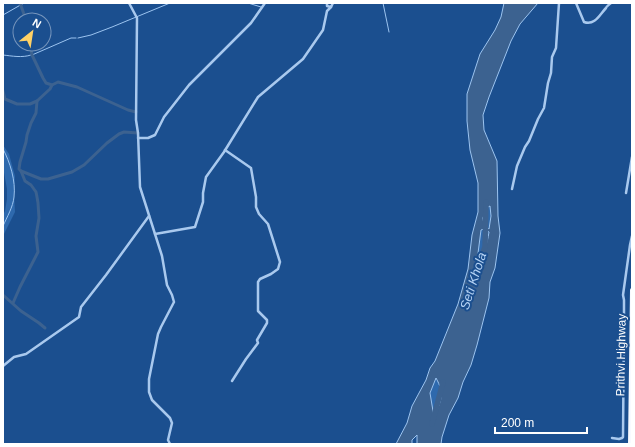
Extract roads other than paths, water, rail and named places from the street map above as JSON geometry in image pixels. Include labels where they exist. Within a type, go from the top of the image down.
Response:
[{"type":"highway","name":"Prithvi Highway","points":[[630,444],[632,290]]},
{"type":"street","points":[[129,3],[137,18],[136,120],[140,187],[162,256],[167,286],[174,299],[174,302],[160,327],[149,379],[149,392],[152,400],[170,418],[172,423],[168,440],[170,444]]},
{"type":"street","points":[[138,138],[148,138],[155,135],[164,117],[189,85],[251,23],[266,3]]},
{"type":"street","points":[[327,3],[327,6],[331,7]]},
{"type":"street","points":[[154,234],[195,227],[203,202],[206,178],[258,97],[303,59],[323,30],[327,11],[333,3]]},
{"type":"street","points":[[512,189],[517,166],[544,108],[551,73],[552,57],[556,48],[559,3]]},
{"type":"street","points":[[576,3],[584,22],[590,23],[598,18],[611,3]]},
{"type":"street","points":[[225,150],[251,168],[256,197],[256,207],[259,214],[268,224],[280,262],[278,269],[260,279],[258,282],[258,311],[267,320],[267,323],[257,340],[258,343],[232,381]]},
{"type":"street","points":[[626,193],[632,157]]},
{"type":"street","points":[[3,366],[14,357],[26,354],[79,317],[81,307],[149,216]]},
{"type":"street","points":[[612,438],[620,439],[623,436],[623,295],[632,236]]},
{"type":"water","points":[[504,3],[538,3],[520,24],[511,41],[483,115],[484,130],[497,161],[498,216],[500,233],[495,268],[490,282],[489,298],[471,365],[463,382],[458,398],[449,415],[441,444],[417,444],[417,435],[412,440],[412,444],[396,444],[407,423],[412,406],[426,380],[430,368],[435,361],[458,304],[468,269],[472,235],[478,212],[478,183],[470,150],[467,121],[467,94],[480,54],[501,17]],"holes":[[[490,206],[491,216],[489,229],[484,225],[483,218],[486,208]],[[484,229],[489,232],[485,248],[477,261],[481,230]],[[436,378],[439,384],[441,398],[434,417],[430,393]]]},
{"type":"waterway","points":[[20,3],[23,12]]},
{"type":"waterway","points":[[3,15],[24,3]]},
{"type":"waterway","points":[[78,38],[91,35],[170,3]]},
{"type":"waterway","points":[[248,3],[261,7]]},
{"type":"waterway","points":[[383,3],[389,32]]},
{"type":"waterway","points":[[32,55],[71,38],[76,38]]},
{"type":"waterway","points":[[31,52],[46,83],[52,85]]},
{"type":"waterway","points":[[3,55],[21,57],[31,55]]},
{"type":"waterway","points":[[13,303],[38,252],[36,236],[39,218],[36,192],[31,185],[25,181],[19,169],[27,135],[36,113],[37,101],[50,89],[52,85],[58,82],[77,87],[128,110],[136,112]]},
{"type":"waterway","points":[[3,91],[5,99],[17,104],[30,104],[37,101]]},
{"type":"waterway","points":[[21,171],[41,179],[48,179],[72,172],[84,165],[107,143],[119,134],[124,132],[138,133]]},
{"type":"waterway","points":[[3,149],[12,172],[14,185],[14,197],[10,212],[3,226]]},
{"type":"waterway","name":"Seti Khola","points":[[480,261],[485,247],[486,202]]},
{"type":"waterway","points":[[3,295],[21,311],[45,328]]},
{"type":"waterway","name":"Seti Khola","points":[[432,424],[443,382]]}]
